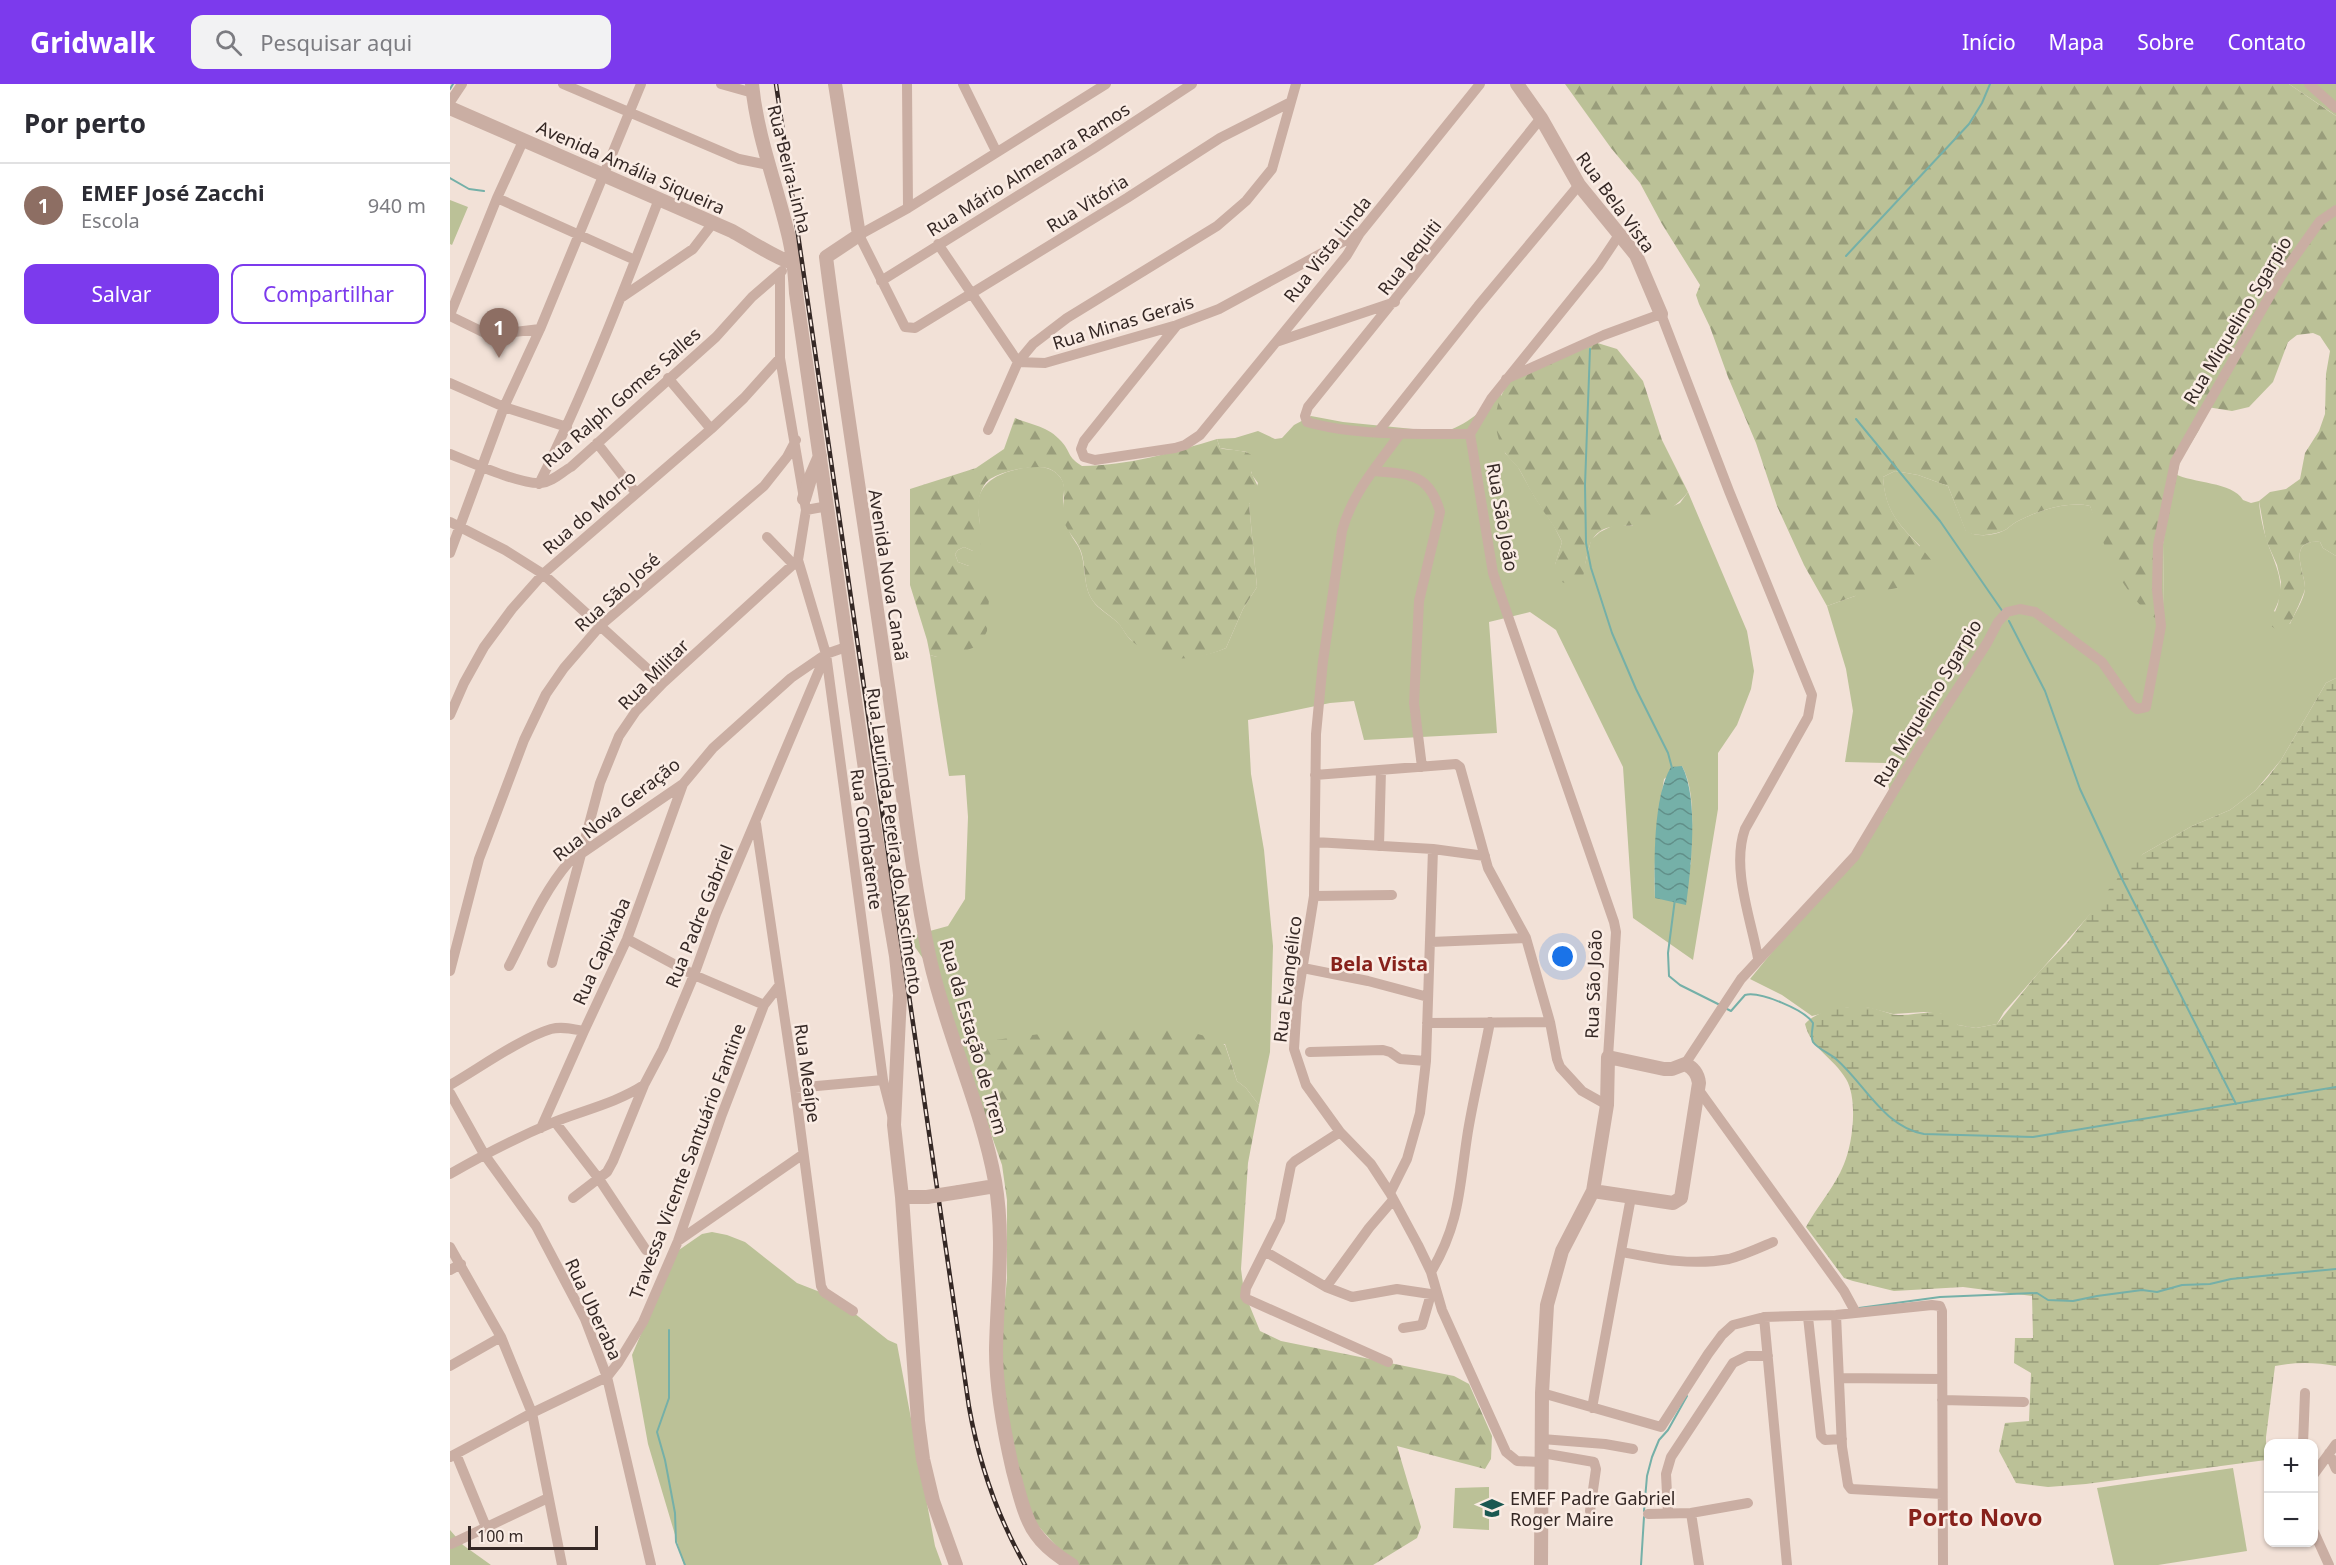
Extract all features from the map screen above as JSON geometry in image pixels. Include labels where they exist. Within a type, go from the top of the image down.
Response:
[{"type":"street","points":[[450,102],[462,84]]},
{"type":"street","points":[[562,84],[628,114],[739,159],[768,165]]},
{"type":"street","points":[[450,553],[504,406],[579,236],[640,84]]},
{"type":"street","points":[[721,84],[753,88]]},
{"type":"street","points":[[835,84],[860,234],[881,281]]},
{"type":"street","points":[[907,84],[908,208]]},
{"type":"street","points":[[963,84],[996,151]]},
{"type":"street","points":[[860,234],[908,208],[1106,84]]},
{"type":"street","name":"Rua Mário Almenara Ramos","points":[[881,281],[1093,149],[1192,84]]},
{"type":"street","points":[[988,430],[1018,362],[1033,344],[1058,324],[1217,226],[1246,201],[1272,169],[1296,84]]},
{"type":"street","name":"Rua Vista Linda","points":[[1177,325],[1084,441],[1081,448],[1084,457],[1095,460],[1175,447],[1185,445],[1200,435],[1305,303],[1347,255],[1360,233],[1480,84]]},
{"type":"street","name":"Rua Bela Vista","points":[[1517,84],[1541,118],[1579,185],[1636,255],[1661,314]]},
{"type":"street","points":[[2309,84],[2336,108]]},
{"type":"street","name":"Rua Beira Linha","points":[[753,88],[768,165],[787,231],[786,266]]},
{"type":"street","name":"Rua Vitória","points":[[881,281],[903,325],[907,328],[915,328],[1220,138],[1289,104]]},
{"type":"street","name":"Avenida Amália Siqueira","points":[[450,108],[713,223],[761,246],[786,266]]},
{"type":"street","name":"Rua Jequiti","points":[[1378,432],[1312,423],[1308,422],[1305,416],[1308,407],[1395,302],[1541,118]]},
{"type":"street","points":[[524,139],[497,198],[450,316],[489,335],[540,328]]},
{"type":"street","points":[[1378,432],[1478,306],[1579,185]]},
{"type":"street","points":[[497,198],[635,260]]},
{"type":"street","points":[[539,484],[567,427],[622,297],[659,199]]},
{"type":"street","name":"Rua Miquelino Sgarpio","points":[[1685,1065],[1729,996],[1758,958],[1855,856],[1920,747],[1998,622],[2007,612],[2020,609],[2035,612],[2102,662],[2132,705],[2138,709],[2146,707],[2161,626],[2157,590],[2158,545],[2175,462],[2281,276],[2320,221],[2336,210]]},
{"type":"street","points":[[622,297],[693,249],[713,223]]},
{"type":"street","name":"Rua Minas Gerais","points":[[1018,362],[1045,363],[1177,325],[1219,309],[1360,233]]},
{"type":"street","name":"Avenida Nova Canaã","points":[[860,234],[826,257],[857,485],[873,578],[919,898]]},
{"type":"street","points":[[1378,432],[1470,434],[1477,420],[1506,379],[1599,265],[1619,235]]},
{"type":"street","points":[[938,244],[1018,362]]},
{"type":"street","points":[[786,266],[780,358],[796,440],[805,505]]},
{"type":"street","name":"Rua Ralph Gomes Salles","points":[[450,454],[482,467],[539,484],[554,478],[570,467],[716,337],[752,297],[786,266]]},
{"type":"street","name":"Rua Laurinda Pereira do Nascimento","points":[[786,266],[828,506],[868,790],[896,956],[900,994],[894,1125],[902,1197],[910,1331],[923,1460],[933,1501],[956,1565]]},
{"type":"street","points":[[1276,342],[1395,302]]},
{"type":"street","points":[[1506,379],[1604,335],[1661,314],[1729,491],[1812,695],[1808,717],[1792,749],[1744,829],[1741,839],[1740,867],[1758,958]]},
{"type":"street","name":"Rua do Morro","points":[[450,715],[484,646],[543,574],[711,429],[744,398],[780,358]]},
{"type":"street","points":[[668,378],[711,429]]},
{"type":"street","points":[[450,383],[504,406],[567,427]]},
{"type":"street","name":"Rua Evangélico","points":[[1400,434],[1354,499],[1342,531],[1323,661],[1316,734],[1314,896],[1297,1002],[1294,1049],[1306,1086],[1340,1132],[1371,1164],[1392,1196],[1431,1272],[1434,1295],[1506,1452],[1517,1461],[1542,1451]]},
{"type":"street","name":"Rua São João","points":[[1470,434],[1493,573],[1616,932],[1607,1105],[1593,1191],[1562,1251],[1553,1277],[1545,1327],[1542,1393],[1541,1565]]},
{"type":"street","name":"Rua São José","points":[[450,971],[479,859],[535,714],[564,668],[601,626],[764,486],[787,457],[796,440]]},
{"type":"street","points":[[597,443],[636,493]]},
{"type":"street","points":[[796,562],[810,478],[820,456]]},
{"type":"street","points":[[1373,471],[1417,477],[1425,485],[1440,512],[1419,601],[1414,703],[1422,766]]},
{"type":"street","points":[[805,505],[828,506]]},
{"type":"street","points":[[450,522],[461,526],[543,574],[663,683]]},
{"type":"street","points":[[767,537],[796,562]]},
{"type":"street","name":"Rua Combatente","points":[[796,562],[826,654],[883,1080],[894,1125]]},
{"type":"street","name":"Rua Militar","points":[[552,963],[600,783],[619,736],[636,711],[663,683],[796,562]]},
{"type":"street","points":[[826,654],[849,646]]},
{"type":"street","name":"Rua Nova Geração","points":[[510,966],[558,876],[569,862],[683,783],[713,748],[791,678],[826,654]]},
{"type":"street","name":"Rua Padre Gabriel","points":[[573,1198],[607,1172],[613,1161],[644,1085],[663,1049],[694,975],[716,914],[826,654]]},
{"type":"street","points":[[1315,775],[1456,764],[1462,770],[1493,878],[1526,938],[1560,1067],[1582,1090],[1607,1105]]},
{"type":"street","points":[[1379,846],[1381,770]]},
{"type":"street","name":"Rua Capixaba","points":[[541,1128],[627,939],[683,783]]},
{"type":"street","name":"Rua Meaípe","points":[[755,824],[795,1088],[802,1155],[822,1290],[853,1311]]},
{"type":"street","points":[[1315,842],[1433,849],[1485,856]]},
{"type":"street","points":[[1326,1287],[1392,1196],[1413,1141],[1420,1113],[1426,1062],[1433,849]]},
{"type":"street","points":[[1314,896],[1392,895]]},
{"type":"street","name":"Rua da Estação de Trem","points":[[919,898],[939,997],[986,1139],[996,1186],[1001,1233],[996,1352],[998,1383],[1008,1448],[1017,1487],[1033,1529],[1056,1555],[1072,1565]]},
{"type":"street","points":[[1431,942],[1526,938]]},
{"type":"street","points":[[627,939],[694,975],[764,1005]]},
{"type":"street","points":[[1303,968],[1368,981],[1428,997]]},
{"type":"street","name":"Travessa Vicente Santuário Fantine","points":[[607,1377],[644,1322],[678,1241],[721,1117],[764,1005],[778,987]]},
{"type":"street","points":[[1431,1272],[1445,1248],[1457,1211],[1470,1121],[1490,1022]]},
{"type":"street","points":[[1426,1023],[1550,1022]]},
{"type":"street","points":[[450,1085],[531,1038],[552,1029],[584,1031]]},
{"type":"street","points":[[1310,1052],[1383,1050],[1400,1059],[1426,1062]]},
{"type":"street","points":[[1593,1191],[1673,1203],[1682,1198],[1698,1089],[1698,1077],[1695,1071],[1685,1065],[1664,1069],[1608,1057]]},
{"type":"street","points":[[795,1088],[883,1080]]},
{"type":"street","points":[[450,1174],[484,1154],[555,1122],[624,1097],[644,1085]]},
{"type":"street","points":[[1698,1089],[1844,1291],[1856,1313]]},
{"type":"street","name":"Rua Uberaba","points":[[450,1093],[484,1154],[536,1226],[585,1319],[607,1377],[651,1565]]},
{"type":"street","points":[[555,1122],[599,1179],[646,1250]]},
{"type":"street","points":[[1340,1132],[1291,1165],[1284,1210],[1245,1292],[1247,1299],[1388,1362]]},
{"type":"street","points":[[678,1241],[802,1155]]},
{"type":"street","points":[[902,1197],[927,1197],[996,1186]]},
{"type":"street","points":[[1592,1408],[1631,1197]]},
{"type":"street","points":[[1622,1252],[1685,1263],[1705,1262],[1731,1258],[1773,1242]]},
{"type":"street","points":[[450,1247],[501,1337],[532,1413],[562,1565]]},
{"type":"street","points":[[1266,1252],[1326,1287],[1352,1298],[1397,1289],[1434,1295],[1422,1325],[1403,1328]]},
{"type":"street","points":[[450,1270],[461,1264]]},
{"type":"street","points":[[1542,1393],[1661,1427],[1722,1335],[1733,1325],[1764,1317],[1836,1316],[1940,1306],[1942,1311],[1942,1565]]},
{"type":"street","points":[[1836,1316],[1842,1439],[1848,1485],[1851,1489],[1942,1494]]},
{"type":"street","points":[[1764,1317],[1786,1565]]},
{"type":"street","points":[[1808,1317],[1821,1436],[1825,1440],[1842,1439]]},
{"type":"street","points":[[450,1366],[501,1337]]},
{"type":"street","points":[[1668,1513],[1666,1474],[1671,1457],[1733,1363],[1747,1356],[1768,1356]]},
{"type":"street","points":[[486,1527],[453,1455],[607,1377]]},
{"type":"street","points":[[1839,1378],[1942,1379]]},
{"type":"street","points":[[2303,1439],[2305,1393]]},
{"type":"street","points":[[1942,1400],[2024,1402]]},
{"type":"street","points":[[1542,1451],[1605,1444],[1632,1449]]},
{"type":"street","points":[[2332,1449],[2336,1469]]},
{"type":"street","points":[[2318,1467],[2332,1449]]},
{"type":"street","points":[[1542,1451],[1594,1462],[1596,1469],[1590,1511]]},
{"type":"street","points":[[451,1544],[548,1498]]},
{"type":"street","points":[[1648,1515],[1691,1513],[1748,1503]]},
{"type":"street","points":[[1691,1513],[1699,1565]]},
{"type":"street","points":[[2318,1542],[2329,1565]]},
{"type":"green space","points":[[1565,84],[2289,84],[2336,116],[2336,556],[2323,548],[2320,542],[2303,546],[2300,559],[2305,589],[2301,601],[2287,626],[2278,631],[2270,625],[2278,604],[2281,582],[2277,565],[2266,540],[2259,501],[2270,492],[2286,489],[2300,479],[2305,453],[2319,431],[2325,414],[2326,374],[2330,351],[2320,336],[2313,333],[2297,335],[2288,342],[2273,382],[2249,407],[2232,411],[2207,407],[2199,430],[2180,461],[2163,544],[2164,609],[2158,620],[2134,598],[2115,569],[2090,506],[2072,505],[2044,510],[2016,522],[2005,530],[1975,535],[1966,532],[1948,486],[1918,475],[1895,471],[1883,477],[1889,504],[1900,524],[1933,562],[1924,577],[1902,587],[1855,596],[1827,606],[1804,565],[1777,506],[1756,443],[1699,304],[1696,295],[1700,285],[1662,224],[1640,183],[1611,148]]},
{"type":"green space","points":[[2289,84],[2336,84],[2336,116],[2332,113]]},
{"type":"green space","points":[[450,200],[468,207],[452,245],[450,244]]},
{"type":"green space","points":[[1591,341],[1617,349],[1643,381],[1662,440],[1688,492],[1674,506],[1649,521],[1603,529],[1592,540],[1583,580],[1580,585],[1576,585],[1561,581],[1552,574],[1562,542],[1519,469],[1504,451],[1497,433],[1496,415],[1500,397],[1510,381]]},
{"type":"green space","points":[[1501,392],[1505,453],[1518,467],[1562,542],[1555,565],[1585,564],[1591,540],[1600,532],[1614,525],[1631,526],[1680,503],[1688,492],[1747,631],[1754,671],[1751,689],[1737,725],[1718,753],[1718,809],[1693,960],[1633,918],[1623,767],[1556,630],[1530,612],[1489,622],[1497,733],[1364,740],[1354,701],[1330,703],[1248,720],[1251,774],[1264,850],[1273,946],[1270,1052],[1259,1105],[1246,1088],[1237,1081],[1225,1044],[979,1063],[971,1077],[940,983],[908,937],[948,926],[965,899],[968,817],[965,775],[949,776],[930,655],[937,657],[969,566],[958,562],[955,554],[964,547],[973,551],[979,525],[978,507],[982,489],[995,478],[1021,468],[1040,467],[1056,473],[1063,483],[1063,502],[1068,526],[1080,550],[1086,584],[1095,604],[1141,647],[1177,657],[1203,655],[1226,648],[1243,609],[1257,587],[1249,504],[1258,483],[1252,475],[1247,452],[1220,448],[1217,439],[1235,438],[1258,431],[1275,439],[1282,438],[1294,425],[1311,416],[1343,422],[1443,432],[1460,426],[1481,411]],"holes":[[[1682,766],[1687,777],[1692,814],[1691,864],[1655,898],[1656,838],[1664,779]]]},
{"type":"green space","points":[[1015,418],[1051,432],[1061,441],[1074,460],[1082,466],[1133,461],[1217,439],[1220,448],[1243,451],[1252,456],[1257,466],[1251,472],[1260,491],[1256,500],[1249,504],[1257,587],[1243,609],[1226,648],[1202,656],[1175,658],[1150,652],[1138,646],[1128,637],[1119,624],[1095,604],[1090,595],[1080,549],[1064,521],[1063,482],[1051,470],[1035,467],[1010,471],[987,481],[979,500],[979,551],[964,547],[955,554],[958,562],[969,566],[989,598],[987,631],[980,645],[957,654],[937,657],[930,655],[910,585],[910,489],[976,468],[1004,449]]},
{"type":"green space","points":[[1895,471],[1918,475],[1948,486],[1966,531],[1975,534],[1999,533],[2016,522],[2044,510],[2072,505],[2090,506],[2126,587],[2164,609],[2163,544],[2175,474],[2222,486],[2251,503],[2259,501],[2263,527],[2280,582],[2280,596],[2274,611],[2290,624],[2305,589],[2300,559],[2303,546],[2320,542],[2323,548],[2336,556],[2336,678],[2326,683],[2281,760],[2255,791],[2230,810],[2192,826],[2143,854],[2004,1012],[1997,1024],[1976,1028],[1958,1025],[1942,1014],[1924,1012],[1893,1014],[1866,1007],[1849,1007],[1812,1016],[1782,995],[1750,979],[1887,812],[1890,797],[1886,763],[1845,762],[1853,711],[1846,669],[1827,606],[1855,596],[1920,546],[1899,523],[1886,498],[1883,477]]},
{"type":"green space","points":[[2336,678],[2336,1366],[2305,1363],[2275,1366],[2266,1439],[2264,1439],[2264,1460],[2086,1484],[2048,1487],[2016,1483],[1999,1451],[2005,1423],[2029,1421],[2031,1373],[2014,1363],[2015,1338],[2033,1338],[2032,1296],[1963,1287],[1894,1291],[1844,1278],[1806,1227],[1836,1181],[1847,1155],[1852,1133],[1852,1098],[1846,1079],[1817,1047],[1805,1024],[1825,1012],[1859,1007],[1898,1015],[1938,1013],[1952,1019],[1958,1025],[1976,1028],[1997,1024],[2039,972],[2067,943],[2127,866],[2143,854],[2192,826],[2230,810],[2255,791],[2281,760],[2326,683]]},
{"type":"green space","points":[[1126,1027],[1190,1032],[1225,1045],[1237,1081],[1246,1088],[1259,1105],[1248,1163],[1241,1269],[1244,1292],[1260,1331],[1281,1341],[1454,1376],[1469,1384],[1492,1436],[1491,1459],[1485,1469],[1397,1446],[1421,1527],[1417,1538],[1373,1565],[1079,1565],[1069,1560],[1020,1506],[999,1363],[1007,1278],[1007,1200],[1002,1165],[971,1077],[987,1047],[995,1040],[1084,1028]]},
{"type":"green space","points":[[712,1232],[745,1242],[797,1283],[820,1292],[849,1309],[888,1340],[897,1344],[935,1546],[942,1565],[684,1565],[648,1444],[632,1355],[676,1252],[702,1234]]},
{"type":"green space","points":[[2233,1468],[2247,1551],[2158,1565],[2114,1565],[2097,1488]]},
{"type":"green space","points":[[1489,1487],[1489,1530],[1453,1528],[1455,1488]]},
{"type":"green space","points":[[450,1530],[463,1545],[491,1565],[450,1565]]},
{"type":"water","points":[[1682,766],[1687,780],[1692,815],[1686,905],[1655,898],[1656,830],[1661,795],[1671,767]]},
{"type":"waterway","points":[[450,89],[453,84]]},
{"type":"waterway","points":[[1846,256],[1969,124],[1990,84]]},
{"type":"waterway","points":[[450,178],[469,189],[484,191]]},
{"type":"waterway","points":[[1590,349],[1585,485],[1586,543],[1591,568],[1612,633],[1636,689],[1668,753],[1672,768]]},
{"type":"waterway","points":[[1856,419],[1940,521],[2003,612]]},
{"type":"waterway","points":[[2009,621],[2045,691],[2080,789],[2122,879],[2236,1104]]},
{"type":"waterway","points":[[1675,899],[1668,953],[1669,976],[1680,985],[1720,1005]]},
{"type":"waterway","points":[[1727,1009],[1731,1011],[1745,995],[1761,996],[1792,1007],[1813,1023],[1813,1042],[1836,1059],[1886,1113],[1910,1130],[1924,1134],[2033,1137],[2336,1087]]},
{"type":"waterway","points":[[1859,1308],[1940,1297],[2037,1293],[2048,1300],[2073,1301],[2142,1290],[2157,1292],[2182,1285],[2210,1284],[2231,1279],[2336,1269]]},
{"type":"waterway","points":[[669,1330],[669,1398],[657,1432],[675,1513],[676,1542],[685,1565]]},
{"type":"waterway","points":[[1644,1511],[1647,1476],[1652,1457],[1659,1440],[1668,1430],[1687,1396]]},
{"type":"waterway","points":[[1641,1565],[1644,1517]]},
{"type":"railway","points":[[776,84],[969,1407],[990,1489],[1025,1565]]},
{"type":"place","name":"EMEF José Zacchi","points":[[499,358]]},
{"type":"place","name":"EMEF Padre Gabriel Roger Maire","points":[[1492,1508]]},
{"type":"district","name":"Bela Vista","points":[[1379,963]]},
{"type":"district","name":"Porto Novo","points":[[1975,1516]]}]
